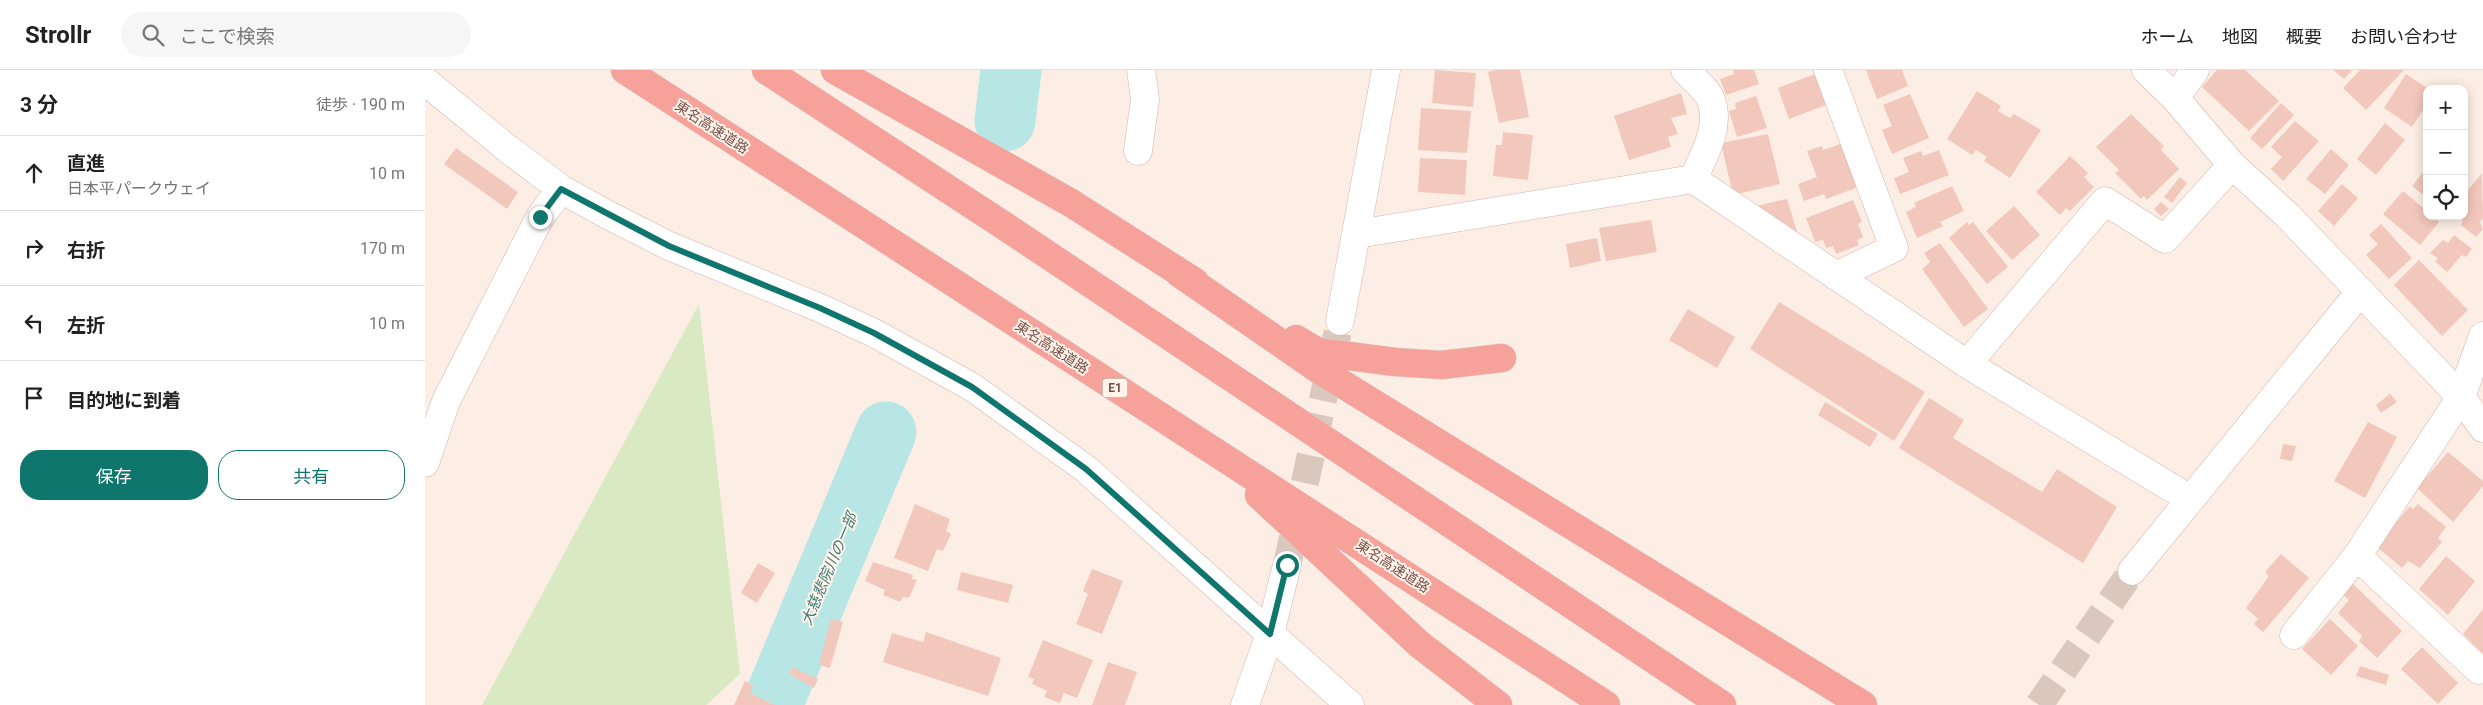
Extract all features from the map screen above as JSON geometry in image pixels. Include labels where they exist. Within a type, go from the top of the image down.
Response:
[{"type":"highway","name":"東名高速道路","points":[[625,70],[1606,705]]},
{"type":"highway","points":[[765,70],[1007,227],[1722,705]]},
{"type":"highway","points":[[835,70],[1071,203],[1179,273],[1318,369],[1863,705]]},
{"type":"highway","points":[[1179,273],[1318,352],[1395,362],[1441,365],[1502,358]]},
{"type":"highway","points":[[1208,447],[1419,644],[1498,705]]},
{"type":"street","points":[[1138,151],[1145,99],[1141,70]]},
{"type":"street","points":[[1340,321],[1386,70]]},
{"type":"street","points":[[1685,70],[1711,98],[1715,118],[1709,144],[1693,179]]},
{"type":"street","points":[[1828,70],[1894,248],[1837,276]]},
{"type":"street","points":[[2146,70],[2175,98],[2232,164],[2287,215],[2461,397],[2483,428]]},
{"type":"street","points":[[2175,98],[2195,70]]},
{"type":"street","points":[[425,81],[561,189],[669,246],[820,308],[874,333],[972,387],[1086,469],[1350,705]]},
{"type":"street","points":[[1967,364],[2105,201],[2165,239],[2232,164]]},
{"type":"street","points":[[1357,234],[1693,179],[1967,364],[2190,499]]},
{"type":"street","points":[[425,463],[446,401],[540,217],[561,189]]},
{"type":"street","points":[[2132,571],[2360,292]]},
{"type":"street","points":[[2294,635],[2357,556],[2461,397],[2483,336]]},
{"type":"street","points":[[2357,556],[2479,670]]},
{"type":"street","points":[[1245,705],[1270,634],[1287,565]]},
{"type":"green space","points":[[699,304],[740,674],[706,705],[482,705]]},
{"type":"building","points":[[1435,70],[1476,73],[1473,107],[1432,103]]},
{"type":"building","points":[[1520,70],[1529,117],[1499,123],[1488,72]]},
{"type":"building","points":[[1733,70],[1754,70],[1759,84],[1726,95],[1720,79],[1734,74]]},
{"type":"building","points":[[1866,70],[1902,70],[1908,86],[1877,99]]},
{"type":"building","points":[[2217,70],[2245,70],[2279,101],[2249,131],[2202,87]]},
{"type":"building","points":[[2333,70],[2352,70],[2344,79]]},
{"type":"building","points":[[2360,70],[2404,70],[2366,110],[2343,88]]},
{"type":"building","points":[[1815,74],[1826,105],[1789,119],[1778,88]]},
{"type":"building","points":[[2406,74],[2423,85],[2423,110],[2412,127],[2384,108]]},
{"type":"building","points":[[1977,91],[2001,106],[1998,111],[2010,118],[2014,114],[2041,130],[2010,178],[1984,161],[1987,157],[1976,150],[1972,155],[1947,139]]},
{"type":"building","points":[[1681,93],[1687,114],[1671,118],[1678,134],[1668,137],[1671,147],[1629,160],[1614,116]]},
{"type":"building","points":[[1910,94],[1929,138],[1892,154],[1882,130],[1892,126],[1883,105]]},
{"type":"building","points":[[1756,96],[1767,128],[1737,137],[1729,111],[1736,109],[1735,103]]},
{"type":"building","points":[[2281,103],[2294,115],[2262,149],[2250,138]]},
{"type":"building","points":[[1421,108],[1471,111],[1467,153],[1418,150]]},
{"type":"building","points":[[2131,114],[2164,146],[2161,150],[2179,169],[2147,200],[2144,196],[2141,199],[2115,173],[2119,170],[2096,147]]},
{"type":"building","points":[[2295,121],[2319,141],[2283,181],[2271,169],[2282,157],[2271,147]]},
{"type":"building","points":[[2385,123],[2405,140],[2376,175],[2357,159]]},
{"type":"building","points":[[1503,132],[1533,135],[1528,180],[1493,176],[1496,145],[1502,145]]},
{"type":"building","points":[[1768,134],[1780,184],[1733,195],[1721,143]]},
{"type":"building","points":[[1843,143],[1856,188],[1826,199],[1824,194],[1804,201],[1798,184],[1817,177],[1807,151],[1822,146],[1823,150]]},
{"type":"building","points":[[456,148],[518,192],[507,209],[444,164]]},
{"type":"building","points":[[2331,149],[2349,165],[2325,194],[2306,179]]},
{"type":"building","points":[[1939,150],[1949,175],[1900,194],[1894,178],[1909,172],[1903,158],[1921,151],[1923,156]]},
{"type":"building","points":[[2070,156],[2088,173],[2084,177],[2094,187],[2070,211],[2066,208],[2060,215],[2036,192]]},
{"type":"building","points":[[1420,158],[1467,160],[1465,195],[1418,192]]},
{"type":"building","points":[[2423,172],[2423,195],[2412,186]]},
{"type":"building","points":[[2482,173],[2483,218],[2480,222],[2483,229],[2476,237],[2461,225],[2463,221],[2462,220],[2468,220],[2468,190]]},
{"type":"building","points":[[2180,177],[2187,183],[2172,203],[2164,197]]},
{"type":"building","points":[[2342,184],[2358,198],[2334,226],[2318,211]]},
{"type":"building","points":[[1952,186],[1964,211],[1940,222],[1943,226],[1917,238],[1906,212],[1916,207],[1914,203]]},
{"type":"building","points":[[2403,191],[2423,208],[2423,220],[2437,220],[2439,222],[2420,245],[2383,214]]},
{"type":"building","points":[[1787,199],[1798,235],[1748,208]]},
{"type":"building","points":[[1853,200],[1862,222],[1858,224],[1863,237],[1857,240],[1859,245],[1836,254],[1833,246],[1826,248],[1823,240],[1815,242],[1806,218]]},
{"type":"building","points":[[2161,202],[2169,209],[2161,216],[2154,209]]},
{"type":"building","points":[[2014,206],[2040,235],[2012,260],[1986,231]]},
{"type":"building","points":[[1651,220],[1657,252],[1606,261],[1599,228]]},
{"type":"building","points":[[1967,222],[1969,225],[1973,222],[2008,267],[1987,284],[1949,238]]},
{"type":"building","points":[[2381,224],[2412,258],[2389,279],[2366,255],[2378,244],[2369,235]]},
{"type":"building","points":[[2454,235],[2472,249],[2466,257],[2462,255],[2447,272],[2435,261],[2438,258],[2430,253],[2443,240],[2448,243]]},
{"type":"building","points":[[1597,238],[1601,261],[1570,268],[1566,244]]},
{"type":"building","points":[[1940,243],[1988,309],[1964,327],[1922,269],[1930,262],[1924,253]]},
{"type":"building","points":[[2419,260],[2468,310],[2442,336],[2394,285]]},
{"type":"building","points":[[1779,302],[1925,392],[1894,441],[1750,349]]},
{"type":"building","points":[[1688,309],[1735,337],[1717,368],[1669,340]]},
{"type":"building","points":[[2390,394],[2397,402],[2381,413],[2376,405]]},
{"type":"building","points":[[1929,398],[1964,420],[1953,438],[2042,492],[2057,469],[2117,507],[2083,563],[1899,448]]},
{"type":"building","points":[[1825,402],[1878,434],[1870,447],[1818,415]]},
{"type":"building","points":[[2368,422],[2397,437],[2365,498],[2334,481]]},
{"type":"building","points":[[2283,444],[2296,446],[2292,461],[2280,459]]},
{"type":"building","points":[[2448,452],[2483,481],[2483,486],[2453,522],[2417,488]]},
{"type":"building","points":[[915,504],[950,519],[946,531],[951,534],[943,551],[937,549],[928,571],[894,558]]},
{"type":"building","points":[[2418,504],[2446,527],[2438,538],[2442,542],[2420,568],[2408,561],[2402,568],[2376,546],[2410,506],[2413,509]]},
{"type":"building","points":[[2281,554],[2309,578],[2263,632],[2254,624],[2258,619],[2246,608],[2269,576],[2265,572]]},
{"type":"building","points":[[2446,556],[2475,581],[2448,615],[2419,589]]},
{"type":"building","points":[[873,562],[913,575],[912,579],[917,580],[909,598],[903,597],[900,602],[883,595],[885,590],[865,581]]},
{"type":"building","points":[[758,563],[775,573],[757,603],[741,593]]},
{"type":"building","points":[[1092,569],[1123,581],[1102,634],[1076,624],[1088,594],[1083,591]]},
{"type":"building","points":[[961,572],[1013,585],[1008,603],[957,590]]},
{"type":"building","points":[[2351,582],[2402,631],[2377,658],[2359,641],[2362,636],[2338,613],[2349,600],[2341,593]]},
{"type":"building","points":[[2483,609],[2483,654],[2463,634]]},
{"type":"building","points":[[831,619],[843,622],[830,668],[819,665]]},
{"type":"building","points":[[2330,619],[2358,646],[2331,675],[2302,649]]},
{"type":"building","points":[[926,632],[1001,658],[988,696],[883,662],[892,633],[923,642]]},
{"type":"building","points":[[1043,640],[1093,660],[1077,698],[1064,693],[1060,703],[1044,697],[1047,691],[1032,684],[1034,679],[1028,677]]},
{"type":"building","points":[[2422,647],[2458,683],[2438,704],[2401,669]]},
{"type":"building","points":[[1108,662],[1137,672],[1125,705],[1092,705]]},
{"type":"building","points":[[2360,666],[2389,675],[2386,685],[2356,676]]},
{"type":"building","points":[[792,667],[818,679],[814,688],[789,674]]},
{"type":"building","points":[[745,681],[753,685],[750,693],[775,705],[734,705]]},
{"type":"waterway","points":[[1005,121],[1011,70]]},
{"type":"waterway","name":"大慈悲院川の一部","points":[[772,705],[886,432]]},
{"type":"tunnel","points":[[1287,565],[1340,321]]},
{"type":"tunnel","points":[[2039,705],[2132,571]]},
{"type":"route","points":[[540,217],[561,189],[607,215],[669,246],[820,308],[874,333],[972,387],[1086,469],[1133,509],[1270,634],[1287,565]]}]
